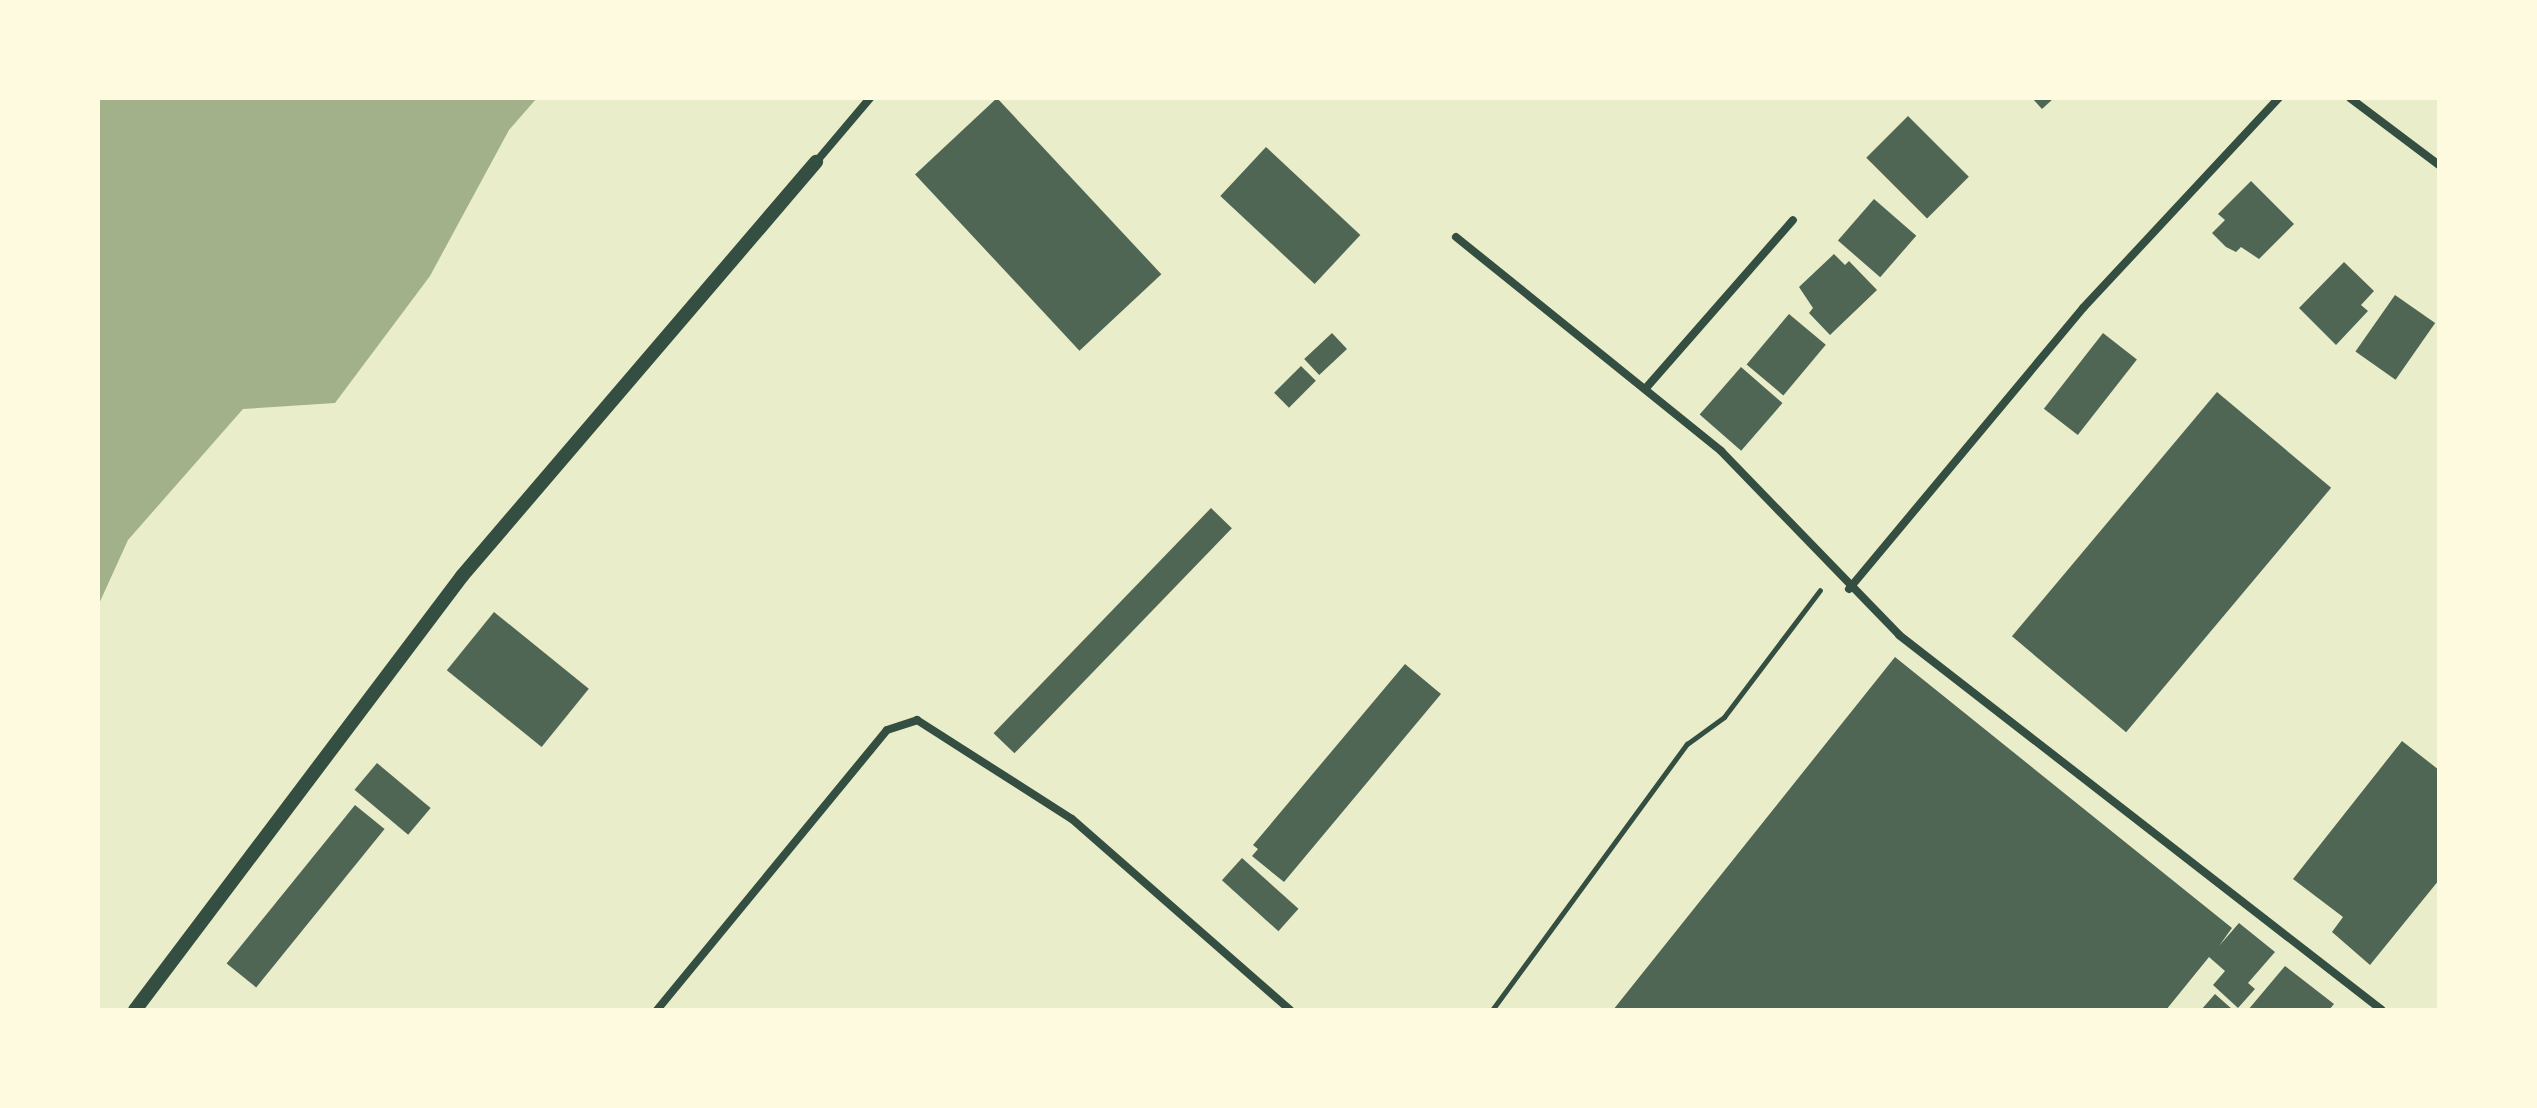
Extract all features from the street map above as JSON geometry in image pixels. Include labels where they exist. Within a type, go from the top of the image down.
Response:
[{"type":"street","points":[[135,1010],[462,576],[870,98]]},
{"type":"street","points":[[1849,589],[2083,308],[2279,98]]},
{"type":"street","points":[[2350,98],[2439,165]]},
{"type":"street","points":[[1646,388],[1793,220]]},
{"type":"street","points":[[1456,237],[1721,451],[1849,589],[1899,635],[2382,1010]]},
{"type":"street","points":[[657,1010],[887,730],[917,720],[1072,819],[1290,1010]]},
{"type":"path","points":[[1492,1010],[1687,744],[1724,717],[1834,572]]},
{"type":"shaded area","points":[[98,98],[537,98],[509,130],[430,276],[335,403],[243,409],[128,540],[98,606]]},
{"type":"building","points":[[997,98],[1161,274],[1079,351],[915,174]]},
{"type":"building","points":[[2032,98],[2054,98],[2042,109]]},
{"type":"building","points":[[1908,116],[1969,177],[1927,219],[1866,158]]},
{"type":"building","points":[[1266,147],[1360,235],[1315,284],[1220,196]]},
{"type":"building","points":[[2251,181],[2294,224],[2259,259],[2241,247],[2236,252],[2226,247],[2212,233],[2225,220],[2218,214]]},
{"type":"building","points":[[1874,199],[1916,236],[1880,277],[1838,241]]},
{"type":"building","points":[[1834,254],[1845,265],[1849,261],[1877,290],[1830,335],[1809,313],[1813,308],[1799,287]]},
{"type":"building","points":[[2344,262],[2374,291],[2361,305],[2368,311],[2336,345],[2299,308]]},
{"type":"building","points":[[2395,295],[2435,323],[2396,380],[2355,352]]},
{"type":"building","points":[[1789,314],[1826,345],[1783,395],[1747,365]]},
{"type":"building","points":[[1332,333],[1347,349],[1319,375],[1304,359]]},
{"type":"building","points":[[2103,333],[2137,359],[2078,435],[2044,409]]},
{"type":"building","points":[[1301,366],[1316,381],[1289,408],[1274,393]]},
{"type":"building","points":[[1741,367],[1783,403],[1741,451],[1700,415]]},
{"type":"building","points":[[2217,392],[2331,488],[2126,732],[2012,636]]},
{"type":"building","points":[[1211,508],[1232,528],[1014,753],[994,733]]},
{"type":"building","points":[[494,612],[589,689],[542,747],[447,670]]},
{"type":"building","points":[[1895,657],[2232,928],[2219,946],[2239,923],[2275,952],[2248,983],[2255,989],[2238,1008],[2213,985],[2225,971],[2209,957],[2166,1010],[1613,1010]]},
{"type":"building","points":[[1405,664],[1441,694],[1284,882],[1252,856],[1258,849],[1253,845]]},
{"type":"building","points":[[2402,741],[2439,770],[2439,880],[2370,965],[2332,932],[2343,917],[2293,879]]},
{"type":"building","points":[[377,763],[431,808],[408,835],[355,790]]},
{"type":"building","points":[[355,805],[385,829],[256,987],[227,964]]},
{"type":"building","points":[[1242,858],[1298,909],[1278,931],[1222,880]]},
{"type":"building","points":[[2285,966],[2334,1004],[2329,1010],[2248,1010]]},
{"type":"building","points":[[2215,994],[2233,1010],[2201,1010]]}]
